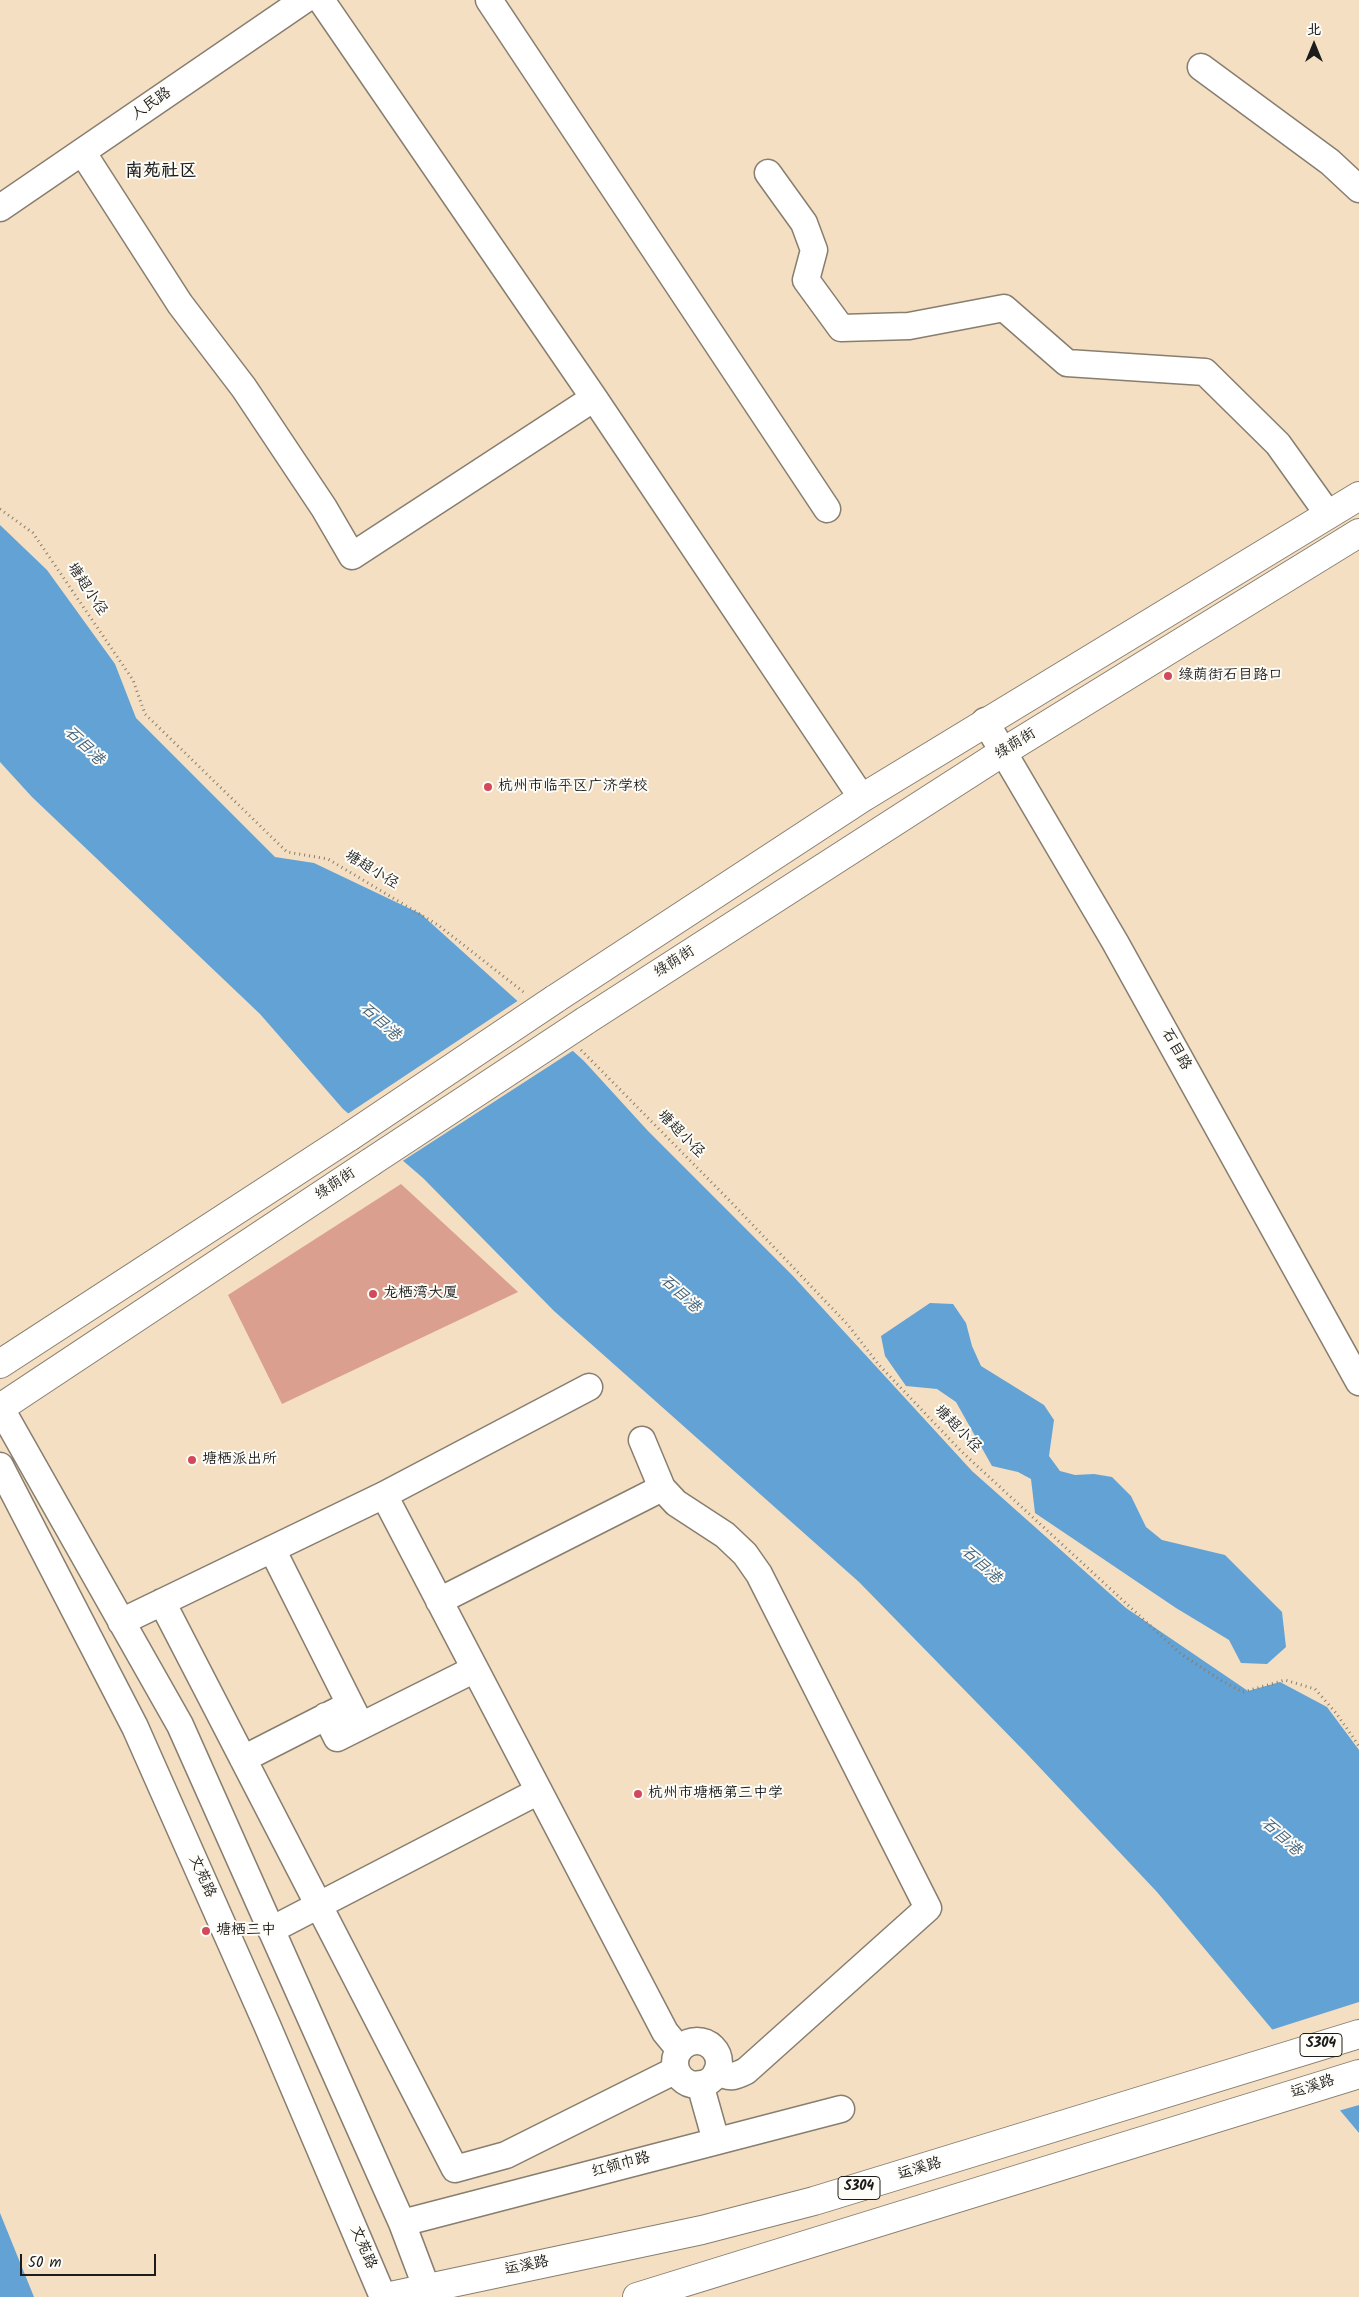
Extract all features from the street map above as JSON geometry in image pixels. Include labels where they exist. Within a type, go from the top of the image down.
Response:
[{"type":"main road","points":[[0,1364],[349,1137],[555,999],[862,798],[1359,496]]},
{"type":"main road","name":"绿荫街","points":[[0,1407],[585,1021],[1003,752],[1357,539]]},
{"type":"main road","name":"运溪路","points":[[384,2297],[429,2292],[702,2230],[814,2201],[1359,2034]]},
{"type":"main road","name":"运溪路","points":[[637,2297],[1359,2074]]},
{"type":"street","name":"人民路","points":[[0,208],[304,0]]},
{"type":"street","points":[[321,0],[594,398],[862,798]]},
{"type":"street","points":[[489,0],[827,509]]},
{"type":"street","points":[[1201,67],[1330,162],[1359,189]]},
{"type":"street","points":[[83,153],[180,304],[244,388],[324,508],[352,556],[594,398]]},
{"type":"street","points":[[768,173],[804,223],[814,250],[806,280],[841,328],[909,326],[1004,308],[1067,363],[1205,372],[1278,444],[1328,514]]},
{"type":"street","name":"石目路","points":[[985,722],[1116,942],[1359,1382]]},
{"type":"street","points":[[122,1622],[384,1495],[588,1387]]},
{"type":"street","points":[[0,1407],[180,1725],[402,2223],[429,2292]]},
{"type":"street","points":[[384,1495],[665,2032],[686,2082],[725,2076],[733,2077],[746,2071],[928,1908],[758,1574],[745,1554],[725,1534],[676,1502],[662,1488],[642,1440]]},
{"type":"street","name":"文苑路","points":[[0,1466],[135,1727],[384,2297]]},
{"type":"street","points":[[439,1601],[662,1488]]},
{"type":"street","points":[[272,1549],[356,1715]]},
{"type":"street","points":[[162,1602],[455,2169],[506,2155],[678,2060],[684,2044],[698,2041],[711,2046],[718,2058],[708,2078],[716,2141]]},
{"type":"street","points":[[243,1759],[326,1716],[356,1715],[475,1670]]},
{"type":"street","points":[[271,1930],[539,1792]]},
{"type":"street","name":"红领巾路","points":[[402,2223],[841,2109]]},
{"type":"path","name":"塘超小径","points":[[0,509],[33,533],[133,680],[145,714],[287,852],[328,858],[438,925],[527,996]]},
{"type":"path","name":"塘超小径","points":[[578,1048],[730,1201],[848,1325],[879,1365],[962,1452],[1181,1654],[1222,1681],[1243,1692],[1285,1680],[1315,1689],[1336,1713],[1359,1746]]},
{"type":"water","name":"石目港","points":[[0,525],[47,570],[115,664],[136,718],[275,857],[314,863],[421,914],[584,1061],[648,1131],[793,1276],[972,1471],[1126,1608],[1248,1691],[1280,1682],[1327,1707],[1359,1750],[1359,2133],[1157,1892],[1027,1754],[859,1582],[554,1311],[423,1178],[343,1109],[260,1014],[32,797],[0,762]]},
{"type":"water","points":[[930,1303],[953,1304],[966,1323],[972,1346],[981,1366],[1044,1405],[1054,1420],[1049,1456],[1060,1471],[1075,1475],[1094,1474],[1112,1477],[1131,1496],[1146,1527],[1162,1540],[1225,1555],[1282,1612],[1286,1647],[1267,1664],[1241,1663],[1229,1640],[1176,1608],[1035,1513],[1031,1479],[1018,1472],[992,1466],[956,1402],[937,1389],[906,1386],[885,1356],[881,1336]]},
{"type":"water","points":[[0,2213],[34,2297],[0,2297]]},
{"type":"pier","points":[[519,1000],[574,1050],[401,1162],[346,1115]]},
{"type":"pier","points":[[1359,2002],[1359,2105],[1338,2111],[1271,2030]]},
{"type":"building","name":"龙栖湾大厦","points":[[401,1184],[518,1292],[282,1404],[228,1295]]},
{"type":"place","name":"绿荫街石目路口","points":[[1168,676]]},
{"type":"place","name":"杭州市临平区广济学校","points":[[488,787]]},
{"type":"place","name":"龙栖湾大厦","points":[[373,1294]]},
{"type":"place","name":"塘栖派出所","points":[[192,1460]]},
{"type":"place","name":"杭州市塘栖第三中学","points":[[638,1794]]},
{"type":"place","name":"塘栖三中","points":[[206,1931]]},
{"type":"district","name":"南苑社区","points":[[161,173]]}]
